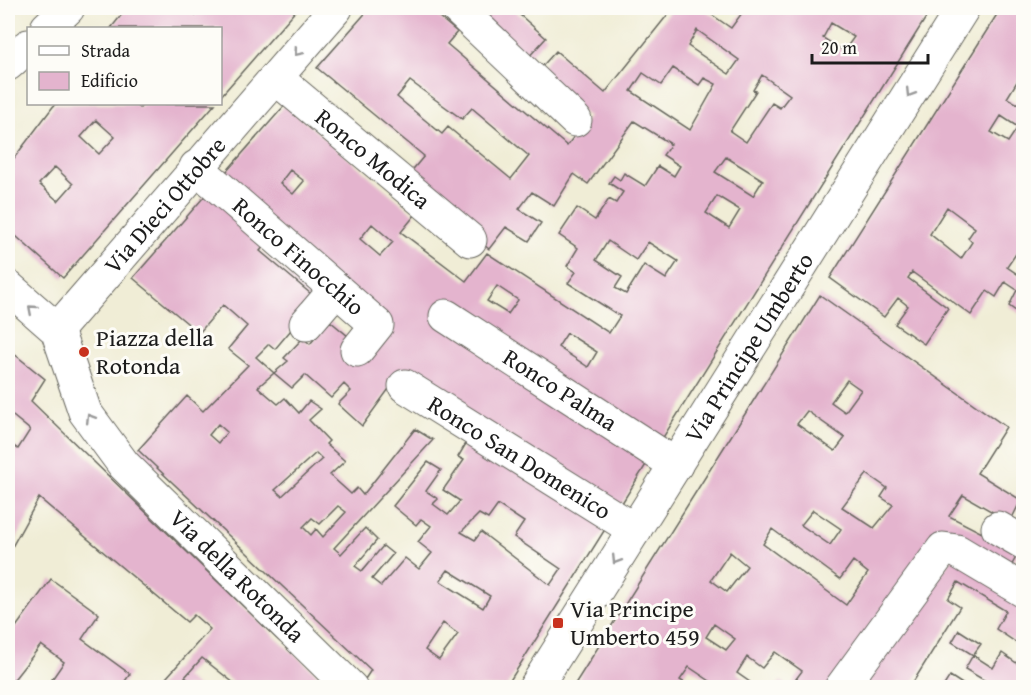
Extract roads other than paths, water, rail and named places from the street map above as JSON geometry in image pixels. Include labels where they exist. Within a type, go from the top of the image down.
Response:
[{"type":"street","points":[[48,27],[68,8]]},
{"type":"street","name":"Via Dieci Ottobre","points":[[57,330],[336,8]]},
{"type":"street","points":[[457,8],[575,120]]},
{"type":"street","name":"Via Principe Umberto","points":[[536,687],[963,8]]},
{"type":"street","name":"Ronco Modica","points":[[276,78],[470,240]]},
{"type":"street","name":"Ronco Finocchio","points":[[196,168],[377,325],[357,350]]},
{"type":"street","points":[[8,287],[57,330]]},
{"type":"street","points":[[306,324],[336,289]]},
{"type":"street","name":"Ronco Palma","points":[[446,316],[676,465]]},
{"type":"street","name":"Via della Rotonda","points":[[57,330],[85,412],[124,465],[351,687]]},
{"type":"street","name":"Ronco San Domenico","points":[[405,386],[634,530]]},
{"type":"street","points":[[841,687],[943,549],[957,551],[1023,591]]},
{"type":"place","name":"Piazza della Rotonda","points":[[84,352]]},
{"type":"place","name":"Via Principe Umberto 459","points":[[558,623]]}]
